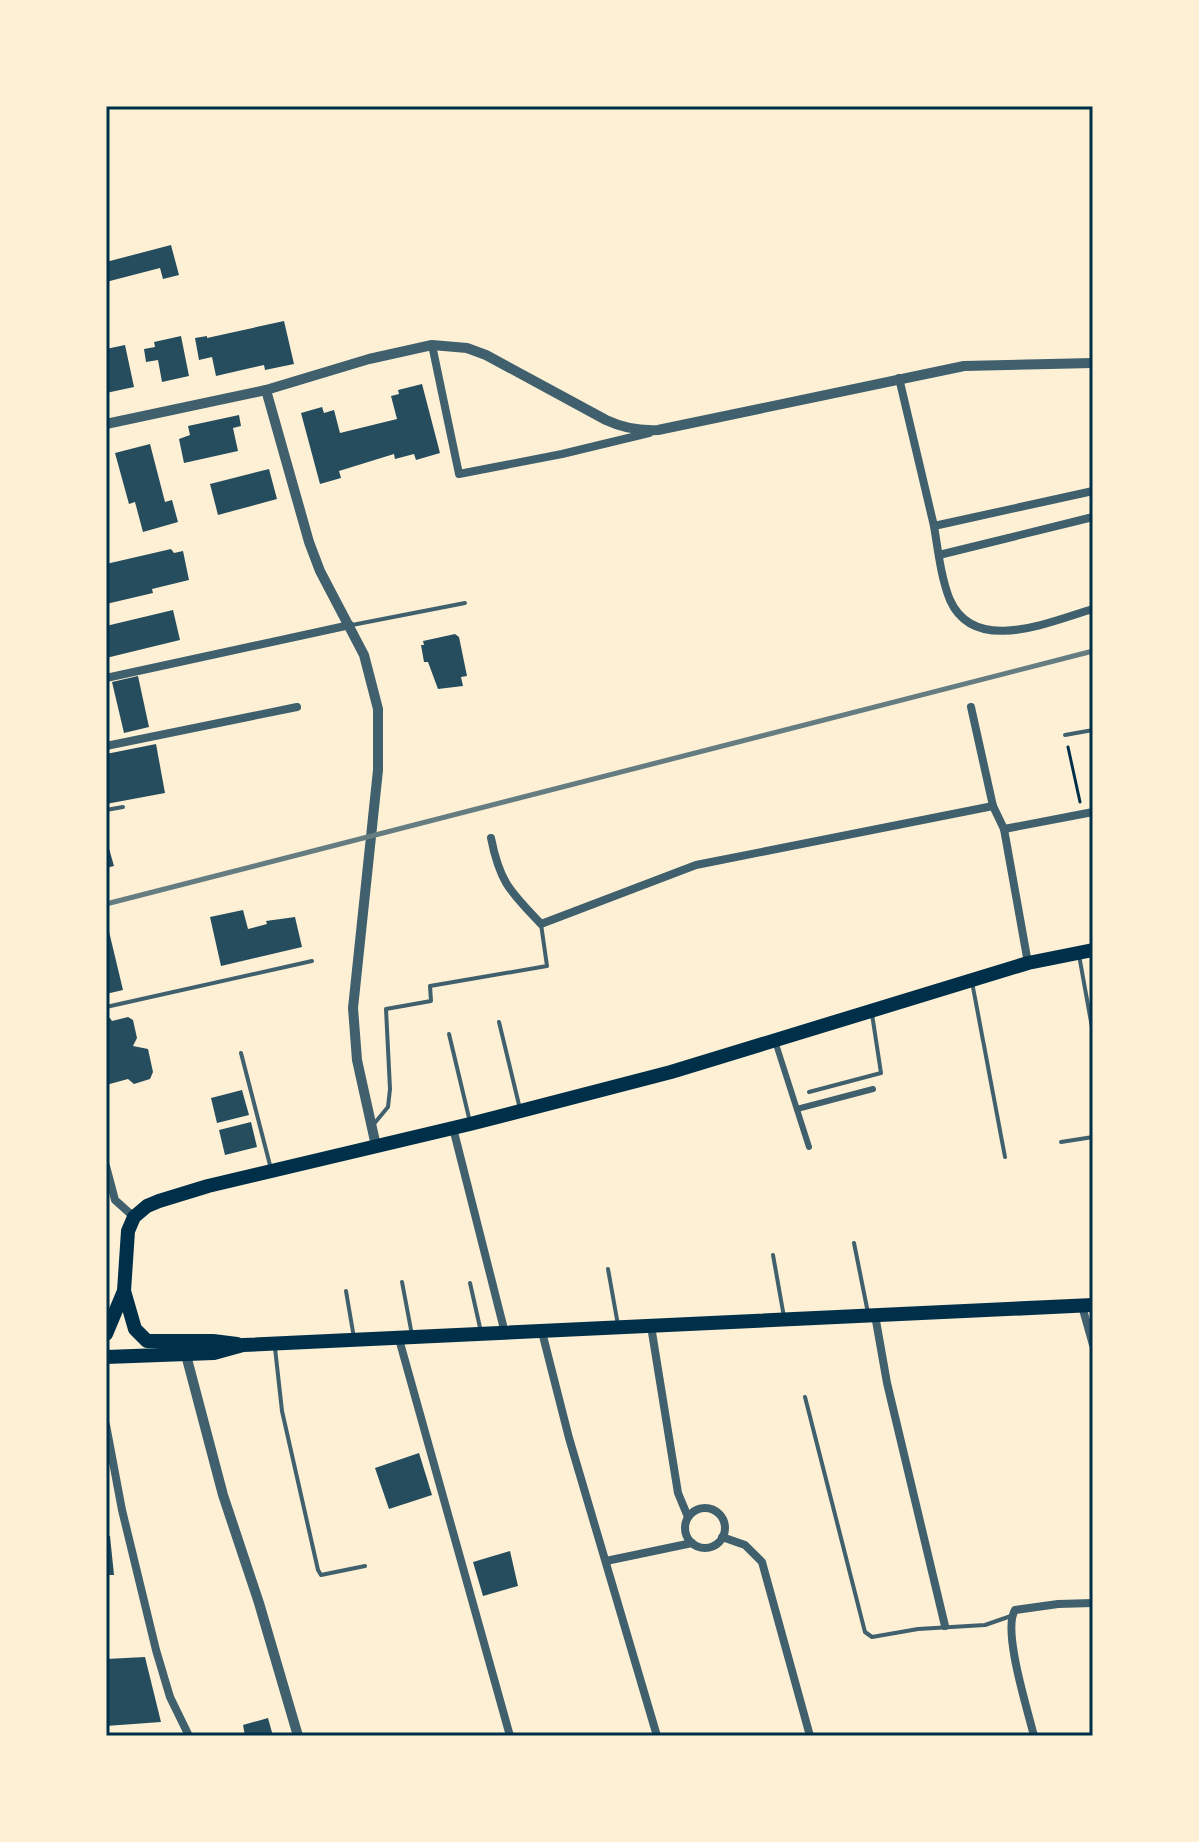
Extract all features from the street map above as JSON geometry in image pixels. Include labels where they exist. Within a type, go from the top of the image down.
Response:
[{"type":"main road","points":[[1086,951],[1028,963],[671,1072],[159,1201],[134,1217],[126,1241],[124,1291],[135,1329],[147,1341],[213,1341],[243,1345],[1088,1305]]},
{"type":"main road","points":[[106,1334],[124,1291]]},
{"type":"main road","points":[[106,1357],[214,1353],[243,1345]]},
{"type":"street","points":[[432,345],[459,474],[964,366],[1093,363]]},
{"type":"street","points":[[106,424],[266,390],[369,359],[432,345],[467,348],[486,355],[620,426],[658,430]]},
{"type":"street","points":[[899,378],[951,601],[961,615],[975,626],[992,632],[1010,632],[1093,609]]},
{"type":"street","points":[[266,390],[309,542],[320,571],[350,625],[369,672],[378,709],[380,748],[353,1008],[357,1060],[376,1146]]},
{"type":"street","points":[[934,526],[1093,491]]},
{"type":"street","points":[[939,555],[1093,517]]},
{"type":"street","points":[[106,678],[350,625]]},
{"type":"street","points":[[106,746],[297,707]]},
{"type":"street","points":[[971,707],[993,806],[1004,829],[1028,963]]},
{"type":"street","points":[[491,838],[497,870],[510,890],[541,924],[696,865],[993,806]]},
{"type":"street","points":[[1004,829],[1088,813]]},
{"type":"street","points":[[775,1041],[809,1147]]},
{"type":"street","points":[[797,1109],[873,1089]]},
{"type":"street","points":[[453,1128],[505,1333]]},
{"type":"street","points":[[106,1166],[115,1200],[134,1217]]},
{"type":"street","points":[[1088,1305],[1093,1345]]},
{"type":"street","points":[[872,1315],[945,1626]]},
{"type":"street","points":[[651,1326],[678,1493],[688,1517]]},
{"type":"street","points":[[542,1332],[657,1736]]},
{"type":"street","points":[[406,1338],[510,1736]]},
{"type":"street","points":[[186,1355],[223,1495],[298,1736]]},
{"type":"street","points":[[106,1425],[122,1510],[156,1650],[170,1697],[189,1736]]},
{"type":"street","points":[[698,1509],[712,1509],[722,1518],[725,1531],[722,1537],[712,1547],[698,1547],[692,1543],[685,1528],[688,1517],[698,1509]]},
{"type":"street","points":[[722,1537],[745,1545],[762,1562],[810,1736]]},
{"type":"street","points":[[606,1561],[692,1543]]},
{"type":"street","points":[[1034,1736],[1013,1651],[1011,1616],[1015,1610],[1093,1603]]},
{"type":"lane","points":[[350,625],[465,603]]},
{"type":"lane","points":[[1065,735],[1093,730]]},
{"type":"lane","points":[[106,810],[123,807]]},
{"type":"lane","points":[[371,1127],[388,1107],[386,1009],[431,1001],[430,986],[547,966],[541,924]]},
{"type":"lane","points":[[1086,951],[1093,1033]]},
{"type":"lane","points":[[106,1007],[312,961]]},
{"type":"lane","points":[[971,980],[1005,1157]]},
{"type":"lane","points":[[809,1092],[881,1073],[872,1011]]},
{"type":"lane","points":[[499,1022],[521,1111]]},
{"type":"lane","points":[[449,1034],[470,1124]]},
{"type":"lane","points":[[241,1053],[272,1171]]},
{"type":"lane","points":[[1061,1142],[1093,1137]]},
{"type":"lane","points":[[854,1243],[872,1315]]},
{"type":"lane","points":[[773,1255],[784,1320]]},
{"type":"lane","points":[[608,1269],[618,1327]]},
{"type":"lane","points":[[402,1282],[406,1338]]},
{"type":"lane","points":[[470,1283],[481,1334]]},
{"type":"lane","points":[[346,1291],[355,1340]]},
{"type":"lane","points":[[275,1344],[282,1411],[318,1570],[321,1575],[365,1566]]},
{"type":"lane","points":[[805,1397],[865,1632],[872,1637],[945,1626],[985,1625],[1011,1616]]},
{"type":"path","points":[[1065,735],[1088,813]]},
{"type":"building","points":[[171,245],[179,275],[163,279],[160,268],[106,282],[106,262]]},
{"type":"building","points":[[284,321],[294,364],[265,370],[264,365],[216,376],[212,357],[199,360],[195,338]]},
{"type":"building","points":[[181,336],[189,376],[162,382],[158,360],[146,362],[144,349],[155,347],[154,342]]},
{"type":"building","points":[[125,345],[134,387],[106,393],[106,349]]},
{"type":"building","points":[[422,384],[440,453],[416,460],[414,454],[395,459],[394,454],[339,471],[341,478],[320,484],[301,413],[322,407],[324,413],[334,410],[340,433],[397,419],[391,396],[399,394],[398,390]]},
{"type":"building","points":[[239,415],[241,426],[233,428],[238,451],[184,463],[179,439],[190,435],[188,426]]},
{"type":"building","points":[[150,444],[165,502],[172,500],[178,522],[143,532],[135,502],[129,504],[115,453]]},
{"type":"building","points":[[269,469],[277,499],[218,515],[210,484]]},
{"type":"building","points":[[171,549],[174,553],[183,551],[189,580],[152,589],[153,593],[106,604],[106,564]]},
{"type":"building","points":[[173,610],[180,640],[106,658],[106,626]]},
{"type":"building","points":[[455,634],[459,637],[467,676],[461,677],[463,686],[438,689],[428,662],[424,662],[421,645],[424,645],[423,641]]},
{"type":"building","points":[[138,676],[149,727],[124,733],[112,682]]},
{"type":"building","points":[[156,744],[165,793],[106,804],[106,754]]},
{"type":"building","points":[[106,838],[114,866],[106,868]]},
{"type":"building","points":[[243,910],[248,929],[267,924],[266,921],[295,917],[302,947],[221,966],[210,917]]},
{"type":"building","points":[[106,919],[123,990],[106,994]]},
{"type":"building","points":[[128,1017],[133,1020],[137,1038],[133,1046],[148,1049],[153,1072],[150,1079],[134,1084],[128,1079],[106,1085],[106,1018],[112,1021]]},
{"type":"building","points":[[242,1090],[249,1115],[217,1123],[211,1098]]},
{"type":"building","points":[[251,1122],[257,1147],[225,1155],[219,1130]]},
{"type":"building","points":[[419,1453],[432,1495],[389,1509],[375,1468]]},
{"type":"building","points":[[106,1536],[110,1536],[114,1575],[106,1575]]},
{"type":"building","points":[[510,1551],[518,1586],[483,1596],[473,1562]]},
{"type":"building","points":[[145,1657],[161,1722],[106,1726],[106,1659]]},
{"type":"building","points":[[268,1718],[273,1736],[245,1736],[243,1725]]},
{"type":"railway","points":[[106,904],[1093,651]]}]
